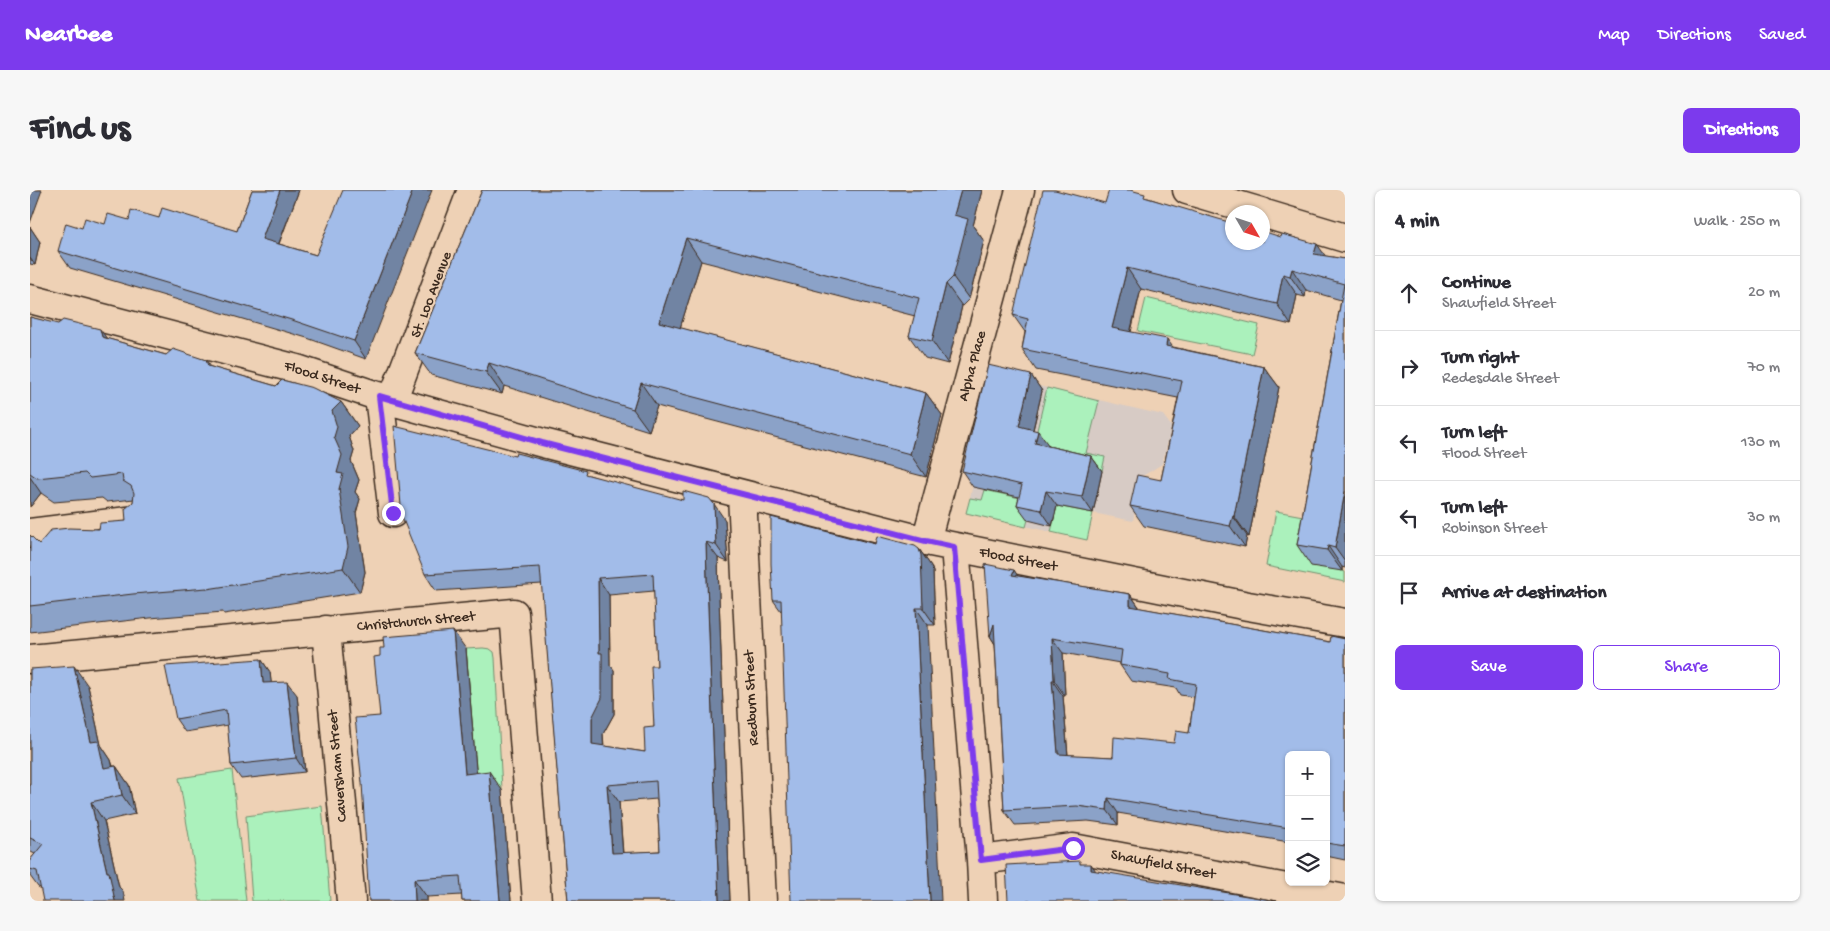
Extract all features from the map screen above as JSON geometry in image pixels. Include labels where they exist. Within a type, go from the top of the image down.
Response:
[{"type":"street","name":"St. Loo Avenue","points":[[385,399],[472,190]]},
{"type":"street","name":"Alpha Place","points":[[926,541],[1020,190]]},
{"type":"street","points":[[1187,190],[1236,205]]},
{"type":"street","points":[[1270,215],[1345,238]]},
{"type":"street","name":"Flood Street","points":[[30,299],[297,369],[385,399],[542,443],[926,541],[1248,606],[1345,623]]},
{"type":"street","points":[[385,399],[393,513]]},
{"type":"street","name":"Redburn Street","points":[[742,494],[762,901]]},
{"type":"street","points":[[30,533],[136,520]]},
{"type":"street","points":[[954,547],[981,860],[982,901]]},
{"type":"street","name":"Christchurch Street","points":[[30,659],[514,612],[537,901]]},
{"type":"street","name":"Caversham Street","points":[[326,630],[351,901]]},
{"type":"street","name":"Shawfield Street","points":[[981,860],[1073,848],[1345,899]]},
{"type":"shaded area","points":[[1000,377],[1163,415],[1172,427],[1162,464],[1141,477],[1133,521],[1093,513],[1087,540],[966,513]]},
{"type":"green space","points":[[1146,298],[1259,325],[1252,354],[1138,331]]},
{"type":"green space","points":[[1047,388],[1099,401],[1086,453],[1105,457],[1102,471],[1034,443]]},
{"type":"green space","points":[[985,490],[1033,501],[1026,527],[966,513],[970,498],[982,500]]},
{"type":"green space","points":[[1057,506],[1093,513],[1087,540],[1051,532]]},
{"type":"green space","points":[[1276,511],[1319,519],[1342,571],[1345,572],[1345,582],[1266,566]]},
{"type":"green space","points":[[483,648],[494,652],[495,658],[502,790],[478,792],[466,649]]},
{"type":"green space","points":[[232,770],[246,901],[200,901],[179,778]]},
{"type":"green space","points":[[322,806],[330,901],[252,901],[246,816]]},
{"type":"building","points":[[252,190],[280,190],[262,239],[316,255],[343,190],[413,190],[354,341],[295,321],[58,251],[66,223],[82,228],[85,218],[105,224],[108,214],[129,220],[131,210],[159,218],[162,208],[237,231]]},
{"type":"building","points":[[482,190],[961,190],[954,215],[968,219],[953,277],[946,284],[932,341],[909,336],[919,298],[686,238],[659,322],[926,393],[910,454],[641,383],[633,409],[489,363],[486,372],[415,353]]},
{"type":"building","points":[[1043,190],[1055,190],[1105,203],[1109,190],[1130,190],[1145,194],[1144,197],[1225,221],[1225,250],[1270,250],[1270,234],[1281,237],[1282,234],[1317,244],[1314,254],[1345,259],[1345,491],[1335,548],[1328,546],[1327,550],[1297,545],[1344,284],[1292,269],[1290,276],[1283,274],[1277,304],[1127,268],[1112,328],[1167,339],[1166,346],[1264,367],[1234,516],[1230,526],[1130,506],[1137,475],[1161,480],[1182,381],[1022,349],[1028,319],[1013,315]]},
{"type":"building","points":[[30,317],[58,324],[63,320],[100,329],[102,337],[166,355],[173,349],[206,360],[208,366],[276,386],[282,380],[313,388],[341,402],[332,411],[337,427],[334,437],[342,455],[337,473],[343,474],[339,489],[348,547],[343,568],[207,589],[133,594],[30,606],[30,535],[39,544],[51,530],[69,528],[99,529],[100,523],[126,521],[125,509],[133,502],[134,493],[131,486],[123,481],[122,474],[90,478],[85,473],[37,478],[30,473]]},
{"type":"building","points":[[988,365],[1031,375],[1019,426],[1038,431],[1035,443],[1091,456],[1082,497],[1046,491],[1041,510],[1017,505],[1022,485],[962,471]]},
{"type":"building","points":[[394,426],[515,456],[516,453],[586,471],[585,474],[683,500],[683,491],[709,498],[714,504],[716,545],[706,542],[719,901],[568,901],[540,567],[425,574],[402,517]],"holes":[[[653,574],[657,666],[651,666],[654,727],[644,728],[645,752],[592,744],[592,718],[602,698],[598,578]],[[656,781],[660,851],[612,853],[607,785]]]},
{"type":"building","points":[[771,517],[875,544],[877,536],[915,546],[919,549],[921,555],[923,608],[916,608],[930,901],[791,901],[781,600],[773,600]]},
{"type":"building","points":[[985,564],[1014,570],[1012,575],[1130,594],[1130,606],[1330,642],[1331,636],[1345,639],[1345,846],[1330,844],[1330,751],[1285,751],[1285,827],[1108,798],[1107,810],[1077,806],[1004,810],[994,624],[990,636]],"holes":[[[1052,638],[1122,650],[1120,665],[1170,674],[1169,679],[1196,684],[1189,733],[1176,731],[1174,743],[1114,737],[1113,757],[1058,754],[1052,680],[1054,680]]]},
{"type":"building","points":[[453,631],[465,774],[489,771],[500,901],[462,901],[460,876],[414,879],[415,901],[369,901],[362,783],[355,718],[380,716],[374,657],[380,656],[380,648],[384,648],[383,637]]},
{"type":"building","points":[[261,659],[263,683],[287,682],[296,758],[231,765],[226,710],[176,719],[165,666]]},
{"type":"building","points":[[74,666],[91,742],[98,741],[104,768],[116,766],[122,795],[91,802],[115,901],[43,901],[37,871],[30,869],[30,860],[43,844],[30,838],[30,669]]},
{"type":"building","points":[[1080,861],[1080,864],[1091,864],[1091,870],[1277,901],[1008,901],[1006,865]]},
{"type":"route","points":[[393,513],[379,396],[542,443],[954,547],[981,860],[1073,848]]}]
